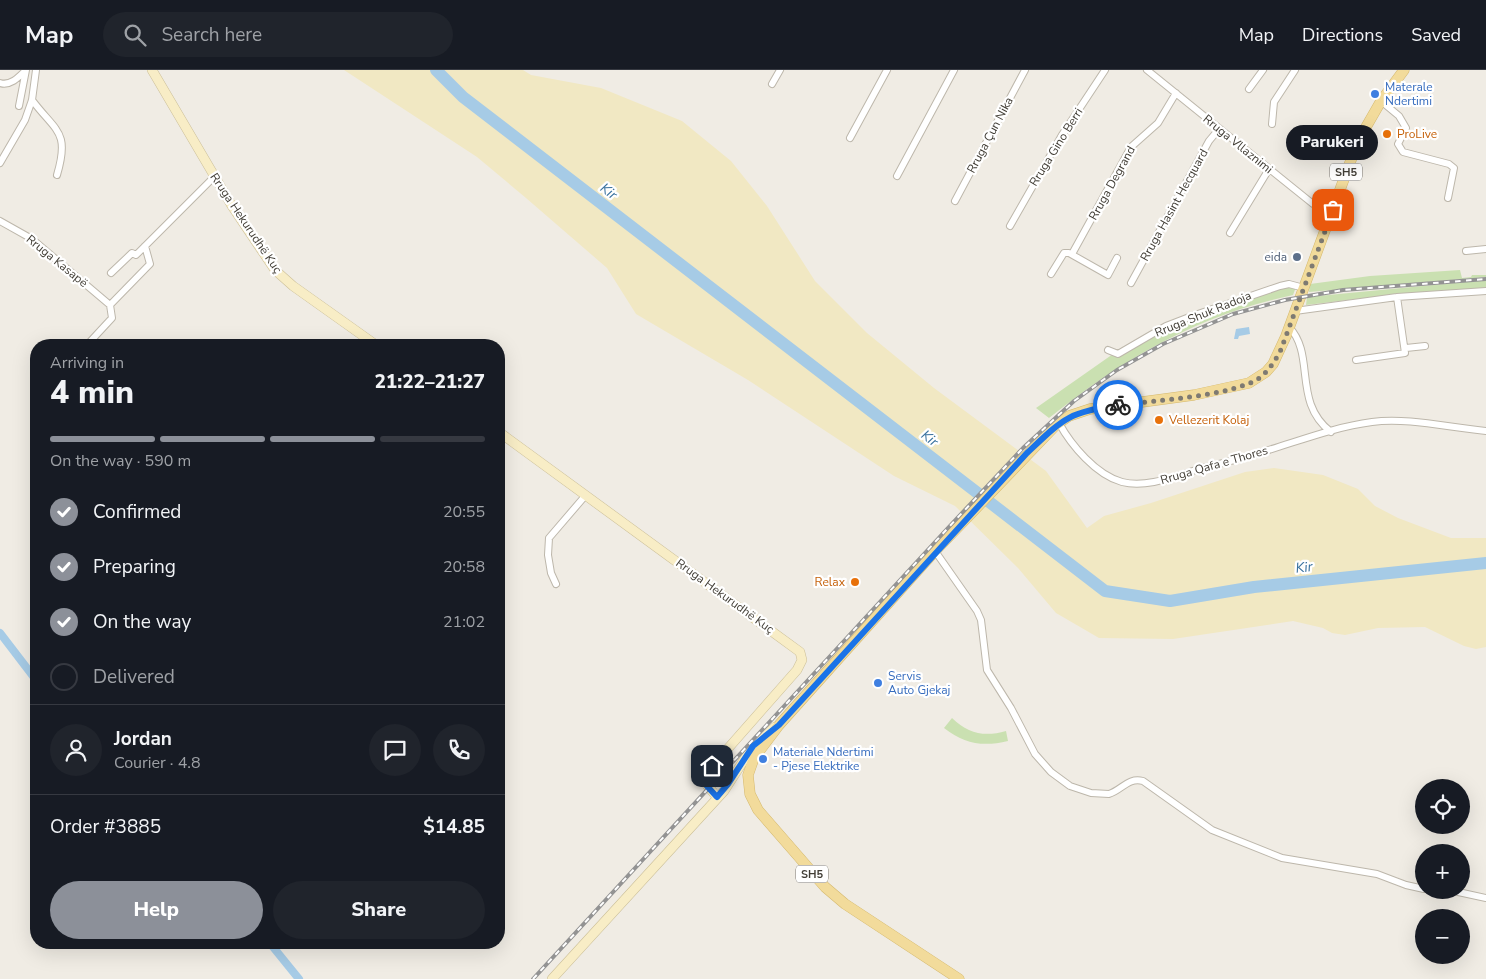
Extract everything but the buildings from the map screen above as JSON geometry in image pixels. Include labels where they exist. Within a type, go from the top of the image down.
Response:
[{"type":"main road","name":"SH5","points":[[1395,81],[1399,70]]},
{"type":"main road","name":"SH5","points":[[959,979],[831,894],[758,810],[748,788],[749,770],[754,758],[779,725],[935,551],[1058,424],[1085,411],[1194,396],[1249,383],[1266,372],[1273,364],[1289,327],[1358,141],[1381,101],[1404,70]]},
{"type":"street","points":[[0,83],[6,84],[11,82],[26,70]]},
{"type":"street","points":[[19,106],[26,70]]},
{"type":"street","points":[[0,163],[25,120],[32,100],[36,70]]},
{"type":"street","name":"Rruga Hekurudhë Kuç","points":[[152,70],[215,176],[280,275],[368,339]]},
{"type":"street","points":[[772,84],[780,70]]},
{"type":"street","points":[[850,138],[887,70]]},
{"type":"street","points":[[897,176],[954,70]]},
{"type":"street","name":"Rruga Çun Nika","points":[[955,201],[1025,70]]},
{"type":"street","name":"Rruga Gino Berri","points":[[1010,226],[1062,135],[1105,70]]},
{"type":"street","name":"Rruga Vllaznimi","points":[[1147,70],[1313,204],[1333,210]]},
{"type":"street","points":[[1249,89],[1263,70]]},
{"type":"street","points":[[1272,124],[1274,102],[1295,70]]},
{"type":"street","name":"Rruga Degrand","points":[[1051,274],[1064,253],[1072,254],[1131,147],[1158,123],[1176,94]]},
{"type":"street","points":[[32,100],[61,133],[62,156],[57,175]]},
{"type":"street","points":[[1381,101],[1399,116],[1406,128],[1398,144],[1404,152],[1449,164],[1454,168],[1448,198]]},
{"type":"street","name":"Rruga Hasint Hecquard","points":[[1131,283],[1209,141],[1219,128]]},
{"type":"street","points":[[1230,233],[1269,169]]},
{"type":"street","points":[[111,273],[132,253],[136,255],[215,176]]},
{"type":"street","name":"Rruga Kasapë","points":[[0,221],[39,245],[110,305]]},
{"type":"street","points":[[92,339],[112,318],[110,305],[150,264],[145,246]]},
{"type":"street","points":[[1466,251],[1486,248]]},
{"type":"street","points":[[1072,254],[1108,275],[1117,258]]},
{"type":"street","name":"Rruga Shuk Radoja","points":[[1108,350],[1118,354],[1166,326],[1267,289],[1289,284],[1304,288]]},
{"type":"street","points":[[1295,311],[1397,297],[1486,291]]},
{"type":"street","points":[[1356,360],[1405,353],[1406,348],[1397,297]]},
{"type":"street","points":[[1289,327],[1298,340],[1311,408],[1324,426],[1331,432]]},
{"type":"street","points":[[1406,348],[1425,346]]},
{"type":"street","name":"Rruga Qafa e Thores","points":[[1058,424],[1076,447],[1100,470],[1111,478],[1134,483],[1176,476],[1299,439],[1366,423],[1384,421],[1486,431]]},
{"type":"street","name":"Rruga Hekurudhë Kuç","points":[[505,436],[800,652],[802,660],[797,670],[709,770],[706,785],[717,797]]},
{"type":"street","points":[[556,584],[548,555],[549,538],[585,496]]},
{"type":"street","points":[[935,551],[977,610],[981,620],[986,670],[1018,719],[1035,754],[1060,780],[1082,790],[1109,794],[1128,782],[1143,781],[1212,830],[1282,858],[1377,874],[1415,887]]},
{"type":"street","points":[[552,979],[717,797],[753,746],[779,725]]},
{"type":"street","points":[[1470,895],[1486,898]]},
{"type":"green space","points":[[1460,270],[1462,278],[1471,277],[1472,275],[1486,275],[1486,277],[1309,292],[1310,284],[1370,276]]},
{"type":"green space","points":[[1486,280],[1486,288],[1383,296],[1306,305],[1307,297]]},
{"type":"green space","points":[[1282,287],[1296,287],[1293,295],[1225,314],[1163,342],[1106,376],[1049,418],[1036,408],[1113,354],[1171,326]]},
{"type":"green space","points":[[952,718],[964,728],[977,733],[991,734],[1006,731],[1008,741],[982,744],[966,741],[944,728]]},
{"type":"sand","points":[[344,70],[523,70],[531,75],[601,88],[682,121],[731,161],[767,206],[815,281],[867,333],[934,388],[1046,471],[1087,528],[1104,516],[1151,503],[1245,472],[1274,468],[1323,475],[1358,489],[1375,506],[1398,518],[1451,538],[1486,538],[1486,647],[1476,649],[1464,646],[1425,627],[1378,628],[1345,635],[1293,621],[1173,639],[1099,638],[1056,613],[1018,568],[955,506],[894,476],[748,380],[636,314],[607,268],[477,157]]},
{"type":"water","points":[[1249,327],[1250,334],[1234,339],[1236,329]]},
{"type":"waterway","name":"Kir","points":[[436,70],[463,97],[1105,591],[1170,601],[1254,587],[1486,563]]},
{"type":"waterway","points":[[0,633],[30,672]]},
{"type":"waterway","points":[[275,949],[299,979]]},
{"type":"railway","points":[[533,979],[947,529],[1023,448],[1074,401],[1117,370],[1163,344],[1233,314],[1285,300],[1343,290],[1486,279]]},
{"type":"way so far","points":[[1118,405],[1194,396],[1240,386],[1258,379],[1266,372],[1280,352],[1333,210]]},
{"type":"place","name":"Materale Ndertimi","points":[[1375,94]]},
{"type":"place","name":"ProLive","points":[[1387,134]]},
{"type":"place","name":"Parukeri","points":[[1333,210]]},
{"type":"place","name":"eida","points":[[1297,257]]},
{"type":"place","name":"Vellezerit Kolaj","points":[[1159,420]]},
{"type":"place","name":"Relax","points":[[855,582]]},
{"type":"place","name":"Servis Auto Gjekaj","points":[[878,683]]},
{"type":"place","name":"Materiale Ndertimi - Pjese Elektrike","points":[[763,759]]},
{"type":"route","points":[[712,766],[707,775],[706,785],[717,797],[724,791],[753,746],[779,725],[935,551],[1027,453],[1056,425],[1069,416],[1079,412],[1118,405]]}]
